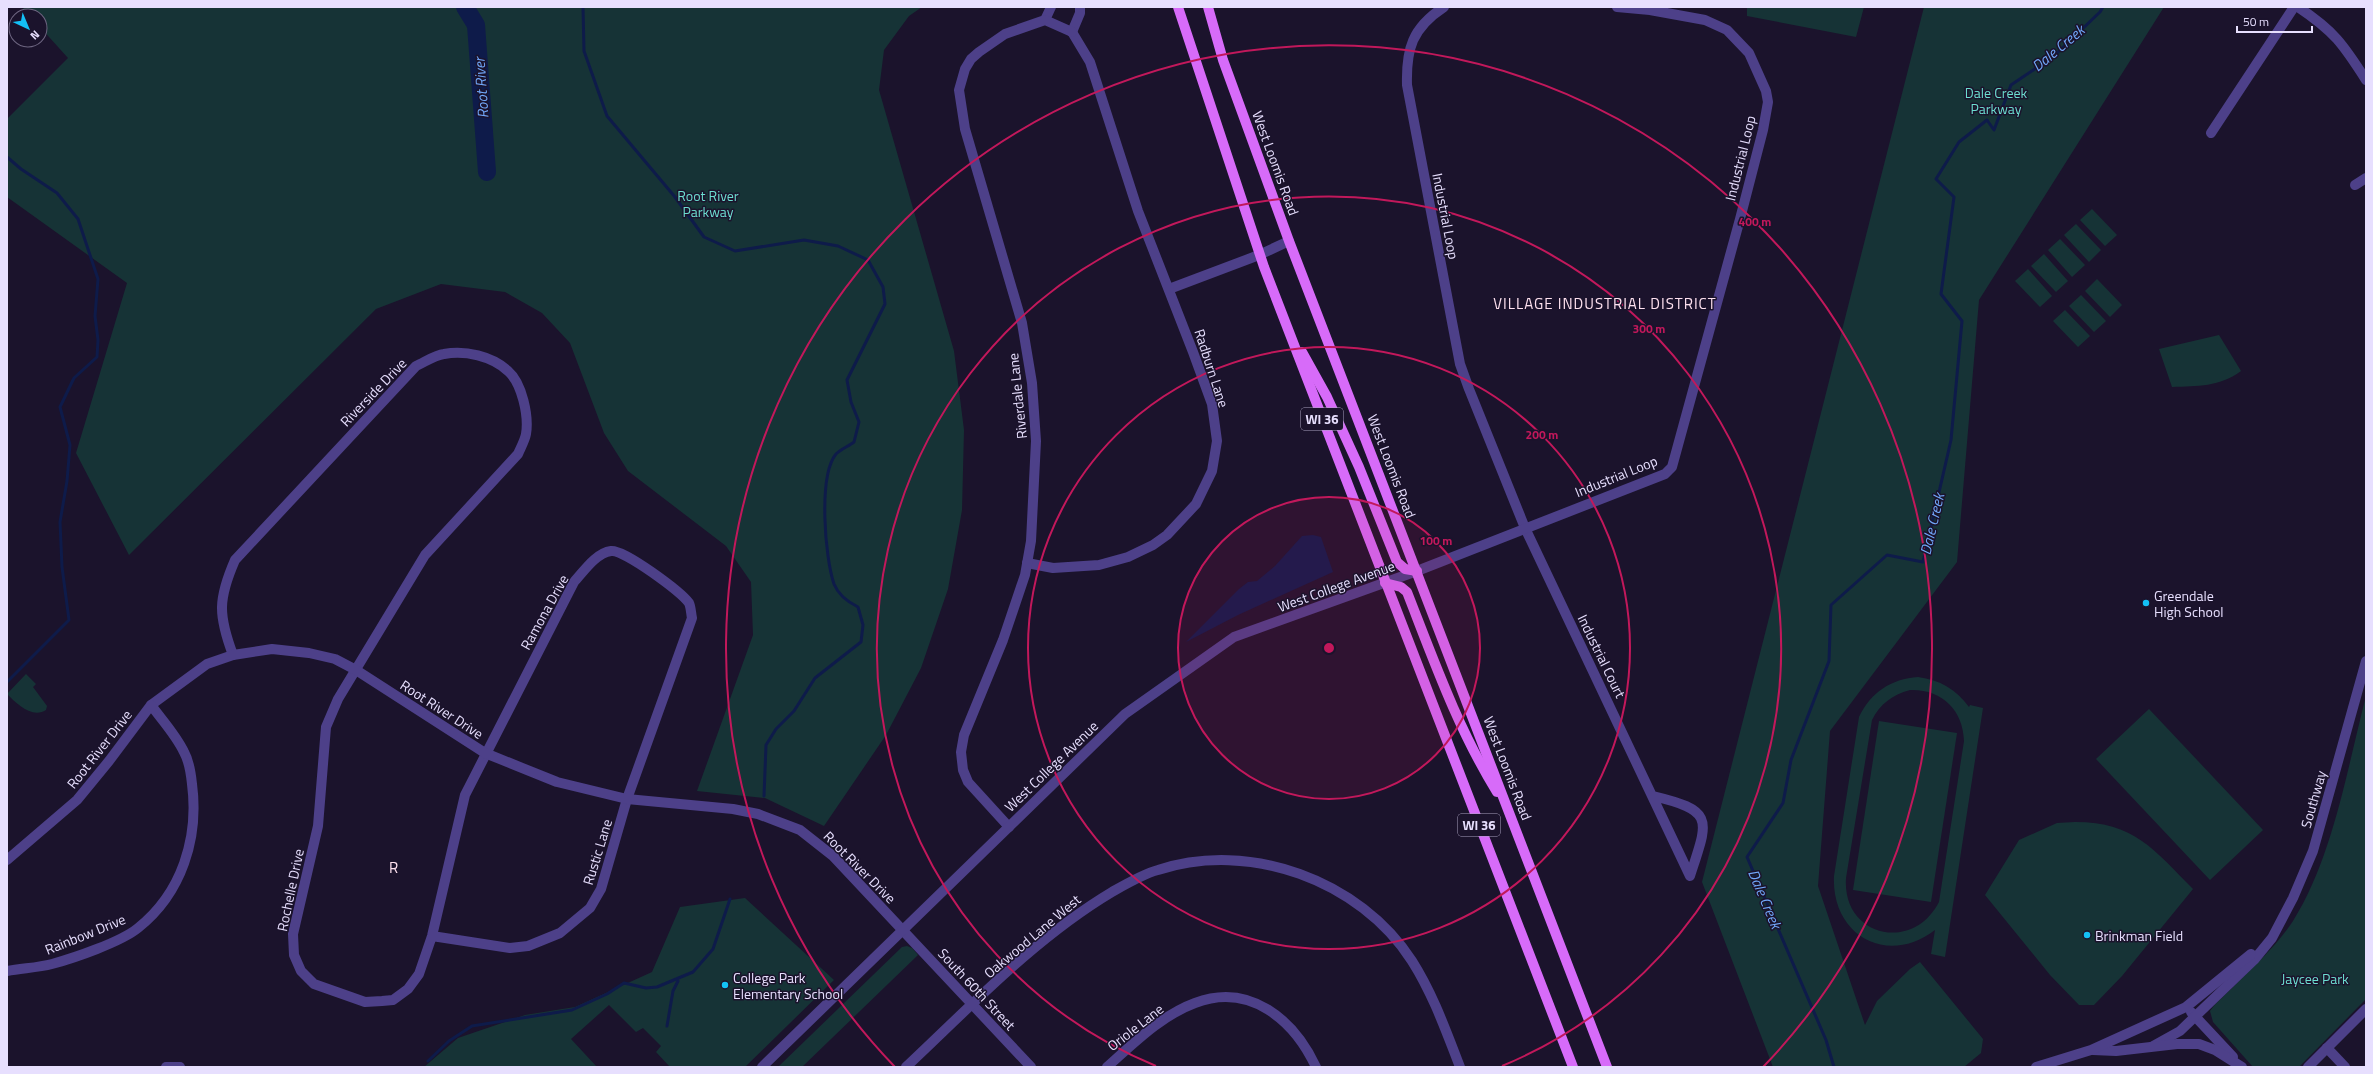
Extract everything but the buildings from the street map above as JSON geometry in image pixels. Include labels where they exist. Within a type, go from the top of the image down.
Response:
[{"type":"main road","name":"WI 36","points":[[1178,7],[1259,255],[1568,1054],[1575,1067]]},
{"type":"main road","name":"West Loomis Road","points":[[1208,7],[1223,60],[1290,240],[1607,1067]]},
{"type":"main road","points":[[1285,322],[1327,396],[1359,467],[1396,562],[1405,569],[1417,571]]},
{"type":"main road","points":[[1385,583],[1401,587],[1407,592],[1443,686],[1474,752],[1509,810]]},
{"type":"street","points":[[1051,7],[1044,20],[1072,32],[1080,13],[1080,7]]},
{"type":"street","name":"Industrial Loop","points":[[1444,7],[1425,22],[1409,47],[1406,59],[1406,85],[1460,364],[1525,528]]},
{"type":"street","name":"Industrial Loop","points":[[1417,571],[1664,474],[1672,467],[1763,130],[1768,102],[1766,91],[1749,53],[1727,30],[1706,20],[1650,10],[1616,7]]},
{"type":"street","points":[[2211,133],[2294,7]]},
{"type":"street","points":[[2298,7],[2324,24],[2337,37],[2366,80]]},
{"type":"street","name":"Riverdale Lane","points":[[1009,827],[968,782],[963,770],[961,752],[964,735],[1003,640],[1027,563],[1031,541],[1036,441],[1030,370],[1017,304],[965,129],[959,90],[965,69],[971,59],[979,52],[1005,34],[1044,20]]},
{"type":"street","name":"Radburn Lane","points":[[1027,563],[1053,568],[1099,565],[1128,557],[1167,535],[1196,504],[1212,470],[1217,441],[1212,404],[1138,211],[1090,62],[1072,32]]},
{"type":"street","points":[[2356,185],[2366,178]]},
{"type":"street","points":[[1169,289],[1259,255],[1290,240]]},
{"type":"street","name":"Riverside Drive","points":[[233,655],[224,631],[221,605],[224,585],[235,560],[416,366],[443,354],[467,353],[489,360],[509,371],[521,390],[527,413],[526,434],[518,454],[425,555],[356,670]]},
{"type":"street","name":"Industrial Court","points":[[1525,528],[1690,876],[1701,841],[1702,819],[1697,811],[1691,807],[1653,796]]},
{"type":"street","name":"Ramona Drive","points":[[485,753],[574,582],[600,556],[612,551],[624,553],[682,595],[690,605],[692,618],[627,799]]},
{"type":"street","name":"West College Avenue","points":[[762,1067],[1125,714],[1234,637],[1417,571]]},
{"type":"street","name":"Root River Drive","points":[[7,860],[77,800],[109,761],[151,705],[207,664],[233,655],[272,649],[309,653],[335,659],[356,670],[485,753],[557,782],[627,799],[733,809],[758,814],[800,830],[833,856],[903,930]]},
{"type":"street","name":"Southway","points":[[2154,1046],[2180,1031],[2254,960],[2272,938],[2293,898],[2313,851],[2366,661]]},
{"type":"street","name":"Rochelle Drive","points":[[356,670],[338,700],[326,727],[318,826],[293,934],[294,955],[302,971],[314,984],[365,1002],[393,1000],[408,989],[420,974],[432,936],[465,795],[485,753]]},
{"type":"street","name":"Rainbow Drive","points":[[7,971],[51,964],[113,941],[138,928],[160,904],[175,883],[185,863],[191,844],[194,798],[191,774],[185,752],[151,705]]},
{"type":"street","name":"Rustic Lane","points":[[432,936],[510,948],[528,946],[565,930],[590,908],[602,889],[627,799]]},
{"type":"street","name":"Oakwood Lane West","points":[[906,1067],[972,1005],[1075,915],[1114,891],[1157,870],[1192,862],[1228,860],[1266,864],[1307,876],[1343,894],[1383,925],[1411,960],[1435,1003],[1460,1067]]},
{"type":"street","name":"South 60th Street","points":[[903,930],[1031,1067]]},
{"type":"street","name":"Southway","points":[[2036,1067],[2090,1050],[2186,1007],[2272,938]]},
{"type":"street","name":"Oriole Lane","points":[[1108,1067],[1162,1021],[1195,1003],[1216,998],[1238,998],[1266,1006],[1294,1032],[1307,1048],[1316,1067]]},
{"type":"street","points":[[2186,1007],[2242,1067]]},
{"type":"street","points":[[2308,1067],[2366,1009]]},
{"type":"street","name":"Southway","points":[[2090,1050],[2116,1051],[2154,1046],[2199,1044],[2215,1050],[2242,1067]]},
{"type":"street","points":[[2327,1048],[2344,1067]]},
{"type":"street","points":[[166,1067],[180,1067]]},
{"type":"green space","name":"Root River Parkway","points":[[22,7],[922,7],[909,16],[884,50],[879,90],[954,351],[964,430],[962,510],[948,589],[921,668],[886,735],[824,826],[765,798],[697,791],[753,635],[751,582],[726,546],[628,471],[604,433],[570,343],[542,313],[505,292],[441,284],[376,309],[129,555],[76,453],[127,283],[7,197],[7,119],[68,58],[48,36],[48,8]]},
{"type":"green space","points":[[1747,7],[1864,7],[1856,37],[1747,16]]},
{"type":"green space","name":"Dale Creek Parkway","points":[[1924,7],[2164,7],[1979,300],[1957,562],[1830,731],[1818,886],[1865,1025],[1877,1001],[1910,969],[1920,962],[1983,1039],[1981,1053],[1964,1067],[1773,1067],[1702,882]]},
{"type":"green space","points":[[2092,209],[2117,235],[2105,246],[2080,220]]},
{"type":"green space","points":[[2076,224],[2101,250],[2089,262],[2064,235]]},
{"type":"green space","points":[[2060,239],[2085,265],[2072,277],[2048,250]]},
{"type":"green space","points":[[2044,254],[2068,281],[2056,292],[2031,266]]},
{"type":"green space","points":[[2028,269],[2052,296],[2040,307],[2015,281]]},
{"type":"green space","points":[[2097,279],[2122,305],[2110,317],[2085,291]]},
{"type":"green space","points":[[2081,295],[2106,321],[2094,332],[2069,306]]},
{"type":"green space","points":[[2065,310],[2090,336],[2078,347],[2053,321]]},
{"type":"green space","points":[[2219,335],[2241,371],[2217,383],[2199,386],[2172,387],[2159,349]]},
{"type":"green space","points":[[26,674],[36,684],[33,687],[47,706],[46,710],[35,713],[25,709],[7,694]]},
{"type":"green space","points":[[1918,677],[1933,680],[1953,690],[1969,707],[1970,705],[1983,708],[1945,957],[1931,954],[1935,930],[1917,941],[1899,945],[1881,945],[1865,939],[1852,929],[1842,915],[1836,897],[1834,876],[1859,717],[1869,700],[1883,688],[1908,678]],"holes":[[[1910,690],[1932,693],[1949,704],[1960,720],[1964,741],[1939,902],[1927,918],[1913,928],[1897,932],[1881,931],[1867,925],[1855,914],[1848,898],[1846,878],[1872,720],[1879,709],[1892,697]]]},
{"type":"green space","name":"Jaycee Park","points":[[2366,696],[2366,999],[2299,1067],[2253,1067],[2213,1022],[2210,1011],[2280,938],[2293,921],[2307,896],[2329,841]]},
{"type":"green space","points":[[2149,709],[2263,830],[2210,880],[2096,759]]},
{"type":"green space","points":[[1879,721],[1957,733],[1931,902],[1853,890]]},
{"type":"green space","name":"Brinkman Field","points":[[2057,823],[2096,823],[2113,827],[2128,833],[2142,841],[2167,862],[2193,889],[2122,976],[2094,1005],[2079,1005],[2050,975],[1985,895],[2019,840]]},
{"type":"green space","name":"College Park Elementary School","points":[[745,898],[834,980],[745,1067],[670,1067],[656,1052],[661,1046],[643,1028],[636,1032],[609,1005],[571,1039],[597,1067],[424,1067],[458,1038],[525,1015],[575,1007],[652,972],[680,907]]},
{"type":"green space","points":[[907,946],[912,948],[918,955],[802,1067],[778,1067],[902,947]]},
{"type":"water","points":[[1313,535],[1321,537],[1333,572],[1238,615],[1186,642],[1239,589],[1248,582],[1257,581],[1275,566],[1302,536]]},
{"type":"waterway","name":"Root River","points":[[465,7],[476,25],[487,172]]},
{"type":"waterway","points":[[583,7],[584,51],[607,116],[675,197],[704,237],[735,251],[804,240],[838,246],[868,260],[883,287],[885,304],[847,380],[851,402],[859,422],[854,442],[836,454],[830,465],[825,498],[826,537],[831,572],[834,584],[838,591],[847,600],[858,607],[863,625],[861,642],[815,678],[794,711],[776,729],[766,745],[764,796]]},
{"type":"waterway","name":"Dale Creek","points":[[1834,1067],[1826,1040],[1747,857],[1783,803],[1791,760],[1829,661],[1831,605],[1887,555],[1923,562],[1951,440],[1962,321],[1941,294],[1954,197],[1936,179],[1959,142],[1987,120],[1994,130],[2011,85],[2054,56],[2100,12],[2103,7]]},
{"type":"waterway","points":[[7,157],[21,169],[57,193],[78,219],[98,279],[95,316],[98,340],[97,357],[74,378],[60,407],[70,445],[67,481],[60,522],[62,567],[69,620],[7,682]]},
{"type":"waterway","points":[[428,1061],[449,1041],[472,1026],[572,1010],[607,994],[624,983],[646,988],[657,987],[693,972],[713,949],[730,899]]},
{"type":"waterway","points":[[667,1026],[673,991],[678,981]]},
{"type":"place","name":"Greendale High School","points":[[2146,603]]},
{"type":"place","name":"Brinkman Field","points":[[2087,935]]},
{"type":"place","name":"College Park Elementary School","points":[[725,985]]},
{"type":"district","name":"VILLAGE INDUSTRIAL DISTRICT","points":[[1605,303]]},
{"type":"district","name":"R","points":[[394,867]]}]
